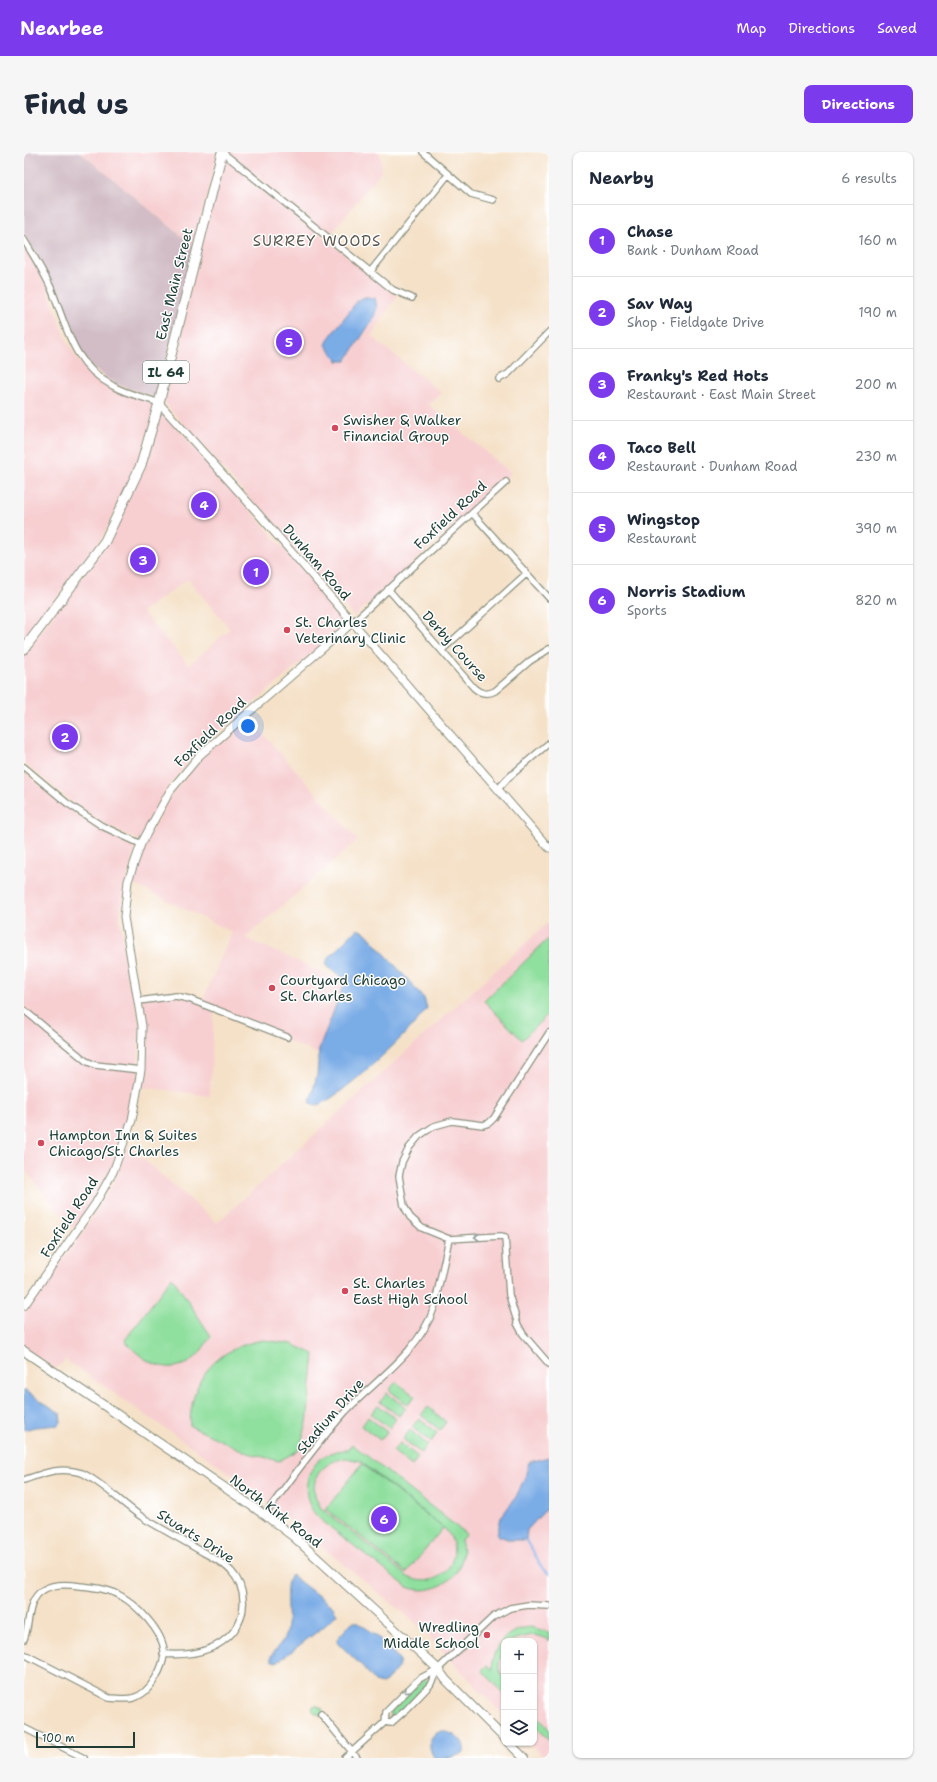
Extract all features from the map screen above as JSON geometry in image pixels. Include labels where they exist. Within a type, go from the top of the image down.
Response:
[{"type":"main road","name":"East Main Street","points":[[24,649],[105,541],[140,465],[159,403],[222,152]]},
{"type":"main road","name":"North Kirk Road","points":[[24,1351],[265,1515],[294,1537],[438,1669],[446,1680],[501,1735]]},
{"type":"main road","points":[[512,1746],[524,1758]]},
{"type":"street","points":[[222,152],[393,290],[412,298]]},
{"type":"street","points":[[423,152],[471,194],[492,200]]},
{"type":"street","points":[[370,272],[448,175]]},
{"type":"street","points":[[24,240],[39,264],[51,289],[70,341],[81,359],[96,374],[113,386],[159,403]]},
{"type":"street","points":[[499,379],[508,374],[549,332]]},
{"type":"street","name":"Dunham Road","points":[[159,403],[353,622],[549,848]]},
{"type":"street","name":"Foxfield Road","points":[[24,1306],[95,1204],[113,1172],[132,1120],[141,1070],[142,1026],[124,917],[128,881],[141,844],[170,791],[200,755],[353,622],[506,482]]},
{"type":"street","points":[[472,513],[549,598]]},
{"type":"street","points":[[442,650],[526,574]]},
{"type":"street","name":"Derby Course","points":[[388,589],[474,688],[483,694],[495,691],[530,661],[549,649]]},
{"type":"street","points":[[498,789],[508,778],[549,743]]},
{"type":"street","points":[[24,767],[73,807],[102,826],[141,844]]},
{"type":"street","points":[[139,1001],[176,996],[189,998],[287,1037]]},
{"type":"street","points":[[24,1010],[86,1061],[95,1065],[141,1070]]},
{"type":"street","points":[[549,1034],[494,1118],[489,1123],[482,1125],[452,1122],[434,1126],[419,1136],[409,1148],[402,1162],[399,1176],[404,1206],[410,1217],[422,1228],[449,1238],[505,1237],[509,1295],[517,1321],[523,1334],[549,1364]]},
{"type":"street","name":"Stadium Drive","points":[[265,1515],[289,1482],[345,1413],[365,1392],[398,1363],[412,1347],[431,1317],[446,1257],[449,1238]]},
{"type":"street","name":"Stuarts Drive","points":[[24,1480],[58,1469],[69,1469],[82,1472],[145,1519],[216,1560],[233,1573],[242,1592],[244,1608],[238,1624],[227,1639],[213,1648],[190,1654],[163,1654]]},
{"type":"street","points":[[24,1639],[32,1605],[35,1599],[44,1590],[55,1585],[90,1587],[120,1595],[146,1617],[158,1635],[164,1649],[161,1666],[146,1692],[133,1698],[120,1699],[109,1698],[24,1654]]},
{"type":"street","points":[[346,1758],[385,1722],[386,1712],[419,1679],[438,1669],[493,1617],[510,1608],[528,1605],[549,1606]]},
{"type":"street","points":[[385,1722],[392,1723],[407,1709],[430,1685],[438,1669]]},
{"type":"street","points":[[321,1714],[357,1758]]},
{"type":"street","points":[[24,1728],[84,1758]]},
{"type":"shaded area","points":[[24,152],[80,152],[195,247],[157,398],[115,384],[96,371],[84,357],[73,340],[53,287],[42,264],[24,235]]},
{"type":"shaded area","points":[[80,152],[218,152],[195,247]]},
{"type":"shaded area","points":[[226,152],[380,152],[382,171],[329,236]]},
{"type":"shaded area","points":[[223,156],[397,296],[371,336],[441,393],[428,404],[511,473],[354,617],[163,401]]},
{"type":"shaded area","points":[[24,247],[37,265],[67,342],[79,361],[94,376],[112,390],[159,403],[138,465],[101,540],[24,641]]},
{"type":"shaded area","points":[[160,408],[349,622],[205,744],[168,787],[140,841],[105,824],[72,802],[24,763],[24,653],[108,542]],"holes":[[[188,579],[230,629],[189,665],[142,612]]]},
{"type":"shaded area","points":[[247,716],[358,840],[245,938],[353,986],[323,1056],[214,1010],[210,1096],[143,1087],[146,1024],[141,997],[178,993],[203,1000],[232,932],[131,883],[143,847],[171,795],[206,752]]},
{"type":"shaded area","points":[[24,772],[82,819],[136,847],[123,891],[120,921],[140,1027],[138,1073],[130,1119],[116,1159],[91,1206],[75,1231],[24,1169],[24,1007],[35,1014],[24,1005]]},
{"type":"shaded area","name":"St. Charles East High School","points":[[549,922],[549,1758],[545,1758],[533,1746],[537,1746],[537,1638],[501,1638],[501,1713],[416,1623],[237,1478],[66,1360],[55,1369],[24,1347],[24,1314],[83,1231],[115,1180],[128,1146],[217,1223]]},
{"type":"green space","points":[[549,938],[549,1013],[522,1040],[484,1001]]},
{"type":"green space","points":[[172,1277],[211,1336],[193,1360],[180,1366],[171,1367],[162,1366],[145,1359],[125,1340]]},
{"type":"green space","points":[[264,1340],[292,1344],[314,1354],[307,1423],[299,1450],[279,1461],[248,1453],[190,1426],[191,1409],[195,1393],[209,1368],[220,1358],[233,1350],[247,1344]]},
{"type":"green space","points":[[396,1382],[415,1396],[408,1405],[389,1390]]},
{"type":"green space","points":[[387,1393],[406,1408],[399,1416],[380,1402]]},
{"type":"green space","points":[[378,1405],[396,1419],[389,1428],[371,1414]]},
{"type":"green space","points":[[428,1407],[446,1422],[440,1430],[421,1415]]},
{"type":"green space","points":[[368,1417],[387,1432],[380,1440],[362,1426]]},
{"type":"green space","points":[[419,1419],[437,1433],[431,1442],[412,1427]]},
{"type":"green space","points":[[410,1430],[428,1445],[421,1453],[403,1439]]},
{"type":"green space","points":[[400,1443],[418,1457],[412,1466],[393,1451]]},
{"type":"green space","points":[[352,1444],[466,1534],[461,1540],[463,1552],[461,1563],[449,1580],[440,1586],[430,1589],[418,1590],[407,1587],[321,1520],[312,1510],[308,1498],[307,1487],[309,1475],[315,1465],[323,1457],[334,1452],[348,1450]],"holes":[[[346,1458],[360,1461],[447,1531],[452,1542],[454,1552],[452,1562],[447,1570],[439,1576],[430,1580],[419,1580],[408,1577],[321,1508],[314,1491],[317,1476],[322,1469],[328,1464]]]},
{"type":"green space","points":[[362,1464],[443,1528],[406,1573],[326,1509]]},
{"type":"green space","points":[[531,1627],[549,1632],[549,1641],[543,1637],[532,1635],[518,1638],[504,1638],[523,1628]]},
{"type":"green space","points":[[501,1642],[499,1666],[501,1674],[501,1691],[482,1670],[487,1665],[493,1670],[494,1653]]},
{"type":"green space","points":[[425,1678],[429,1682],[395,1717],[392,1719],[389,1718],[391,1712]]},
{"type":"green space","points":[[316,1705],[322,1708],[324,1717],[312,1711],[313,1706]]},
{"type":"green space","points":[[537,1716],[549,1729],[549,1740],[537,1728]]},
{"type":"water","points":[[365,297],[375,298],[377,308],[373,319],[346,361],[338,361],[326,345],[329,338],[358,300]]},
{"type":"water","points":[[357,929],[365,932],[393,963],[424,998],[427,1008],[420,1018],[392,1047],[356,1079],[339,1093],[325,1102],[315,1106],[310,1102],[317,1075],[319,1049],[345,982],[341,976],[326,963],[330,956]]},
{"type":"water","points":[[24,1390],[60,1413],[61,1422],[59,1425],[35,1427],[24,1430]]},
{"type":"water","points":[[549,1457],[549,1506],[527,1530],[526,1540],[510,1540],[497,1535],[501,1517],[516,1497],[525,1477],[529,1462]]},
{"type":"water","points":[[291,1575],[333,1607],[337,1614],[327,1624],[279,1661],[275,1662],[271,1660],[271,1656],[284,1639],[287,1630],[287,1586],[288,1579]]},
{"type":"water","points":[[352,1622],[357,1622],[375,1634],[400,1660],[398,1668],[383,1684],[377,1683],[337,1642],[337,1639]]},
{"type":"water","points":[[442,1731],[458,1737],[463,1744],[464,1752],[454,1757],[434,1758],[430,1749],[430,1740],[436,1732]]},
{"type":"waterway","points":[[526,1540],[539,1563],[549,1574]]},
{"type":"place","name":"Wingstop","points":[[289,342]]},
{"type":"place","name":"Swisher & Walker Financial Group","points":[[335,428]]},
{"type":"place","name":"Taco Bell","points":[[204,505]]},
{"type":"place","name":"Franky's Red Hots","points":[[143,560]]},
{"type":"place","name":"Chase","points":[[256,572]]},
{"type":"place","name":"St. Charles Veterinary Clinic","points":[[287,630]]},
{"type":"place","name":"Sav Way","points":[[65,737]]},
{"type":"place","name":"Courtyard Chicago St. Charles","points":[[272,988]]},
{"type":"place","name":"Hampton Inn & Suites Chicago/St. Charles","points":[[41,1143]]},
{"type":"place","name":"St. Charles East High School","points":[[345,1291]]},
{"type":"place","name":"Norris Stadium","points":[[384,1519]]},
{"type":"place","name":"Wredling Middle School","points":[[487,1635]]},
{"type":"district","name":"SURREY WOODS","points":[[317,241]]}]
